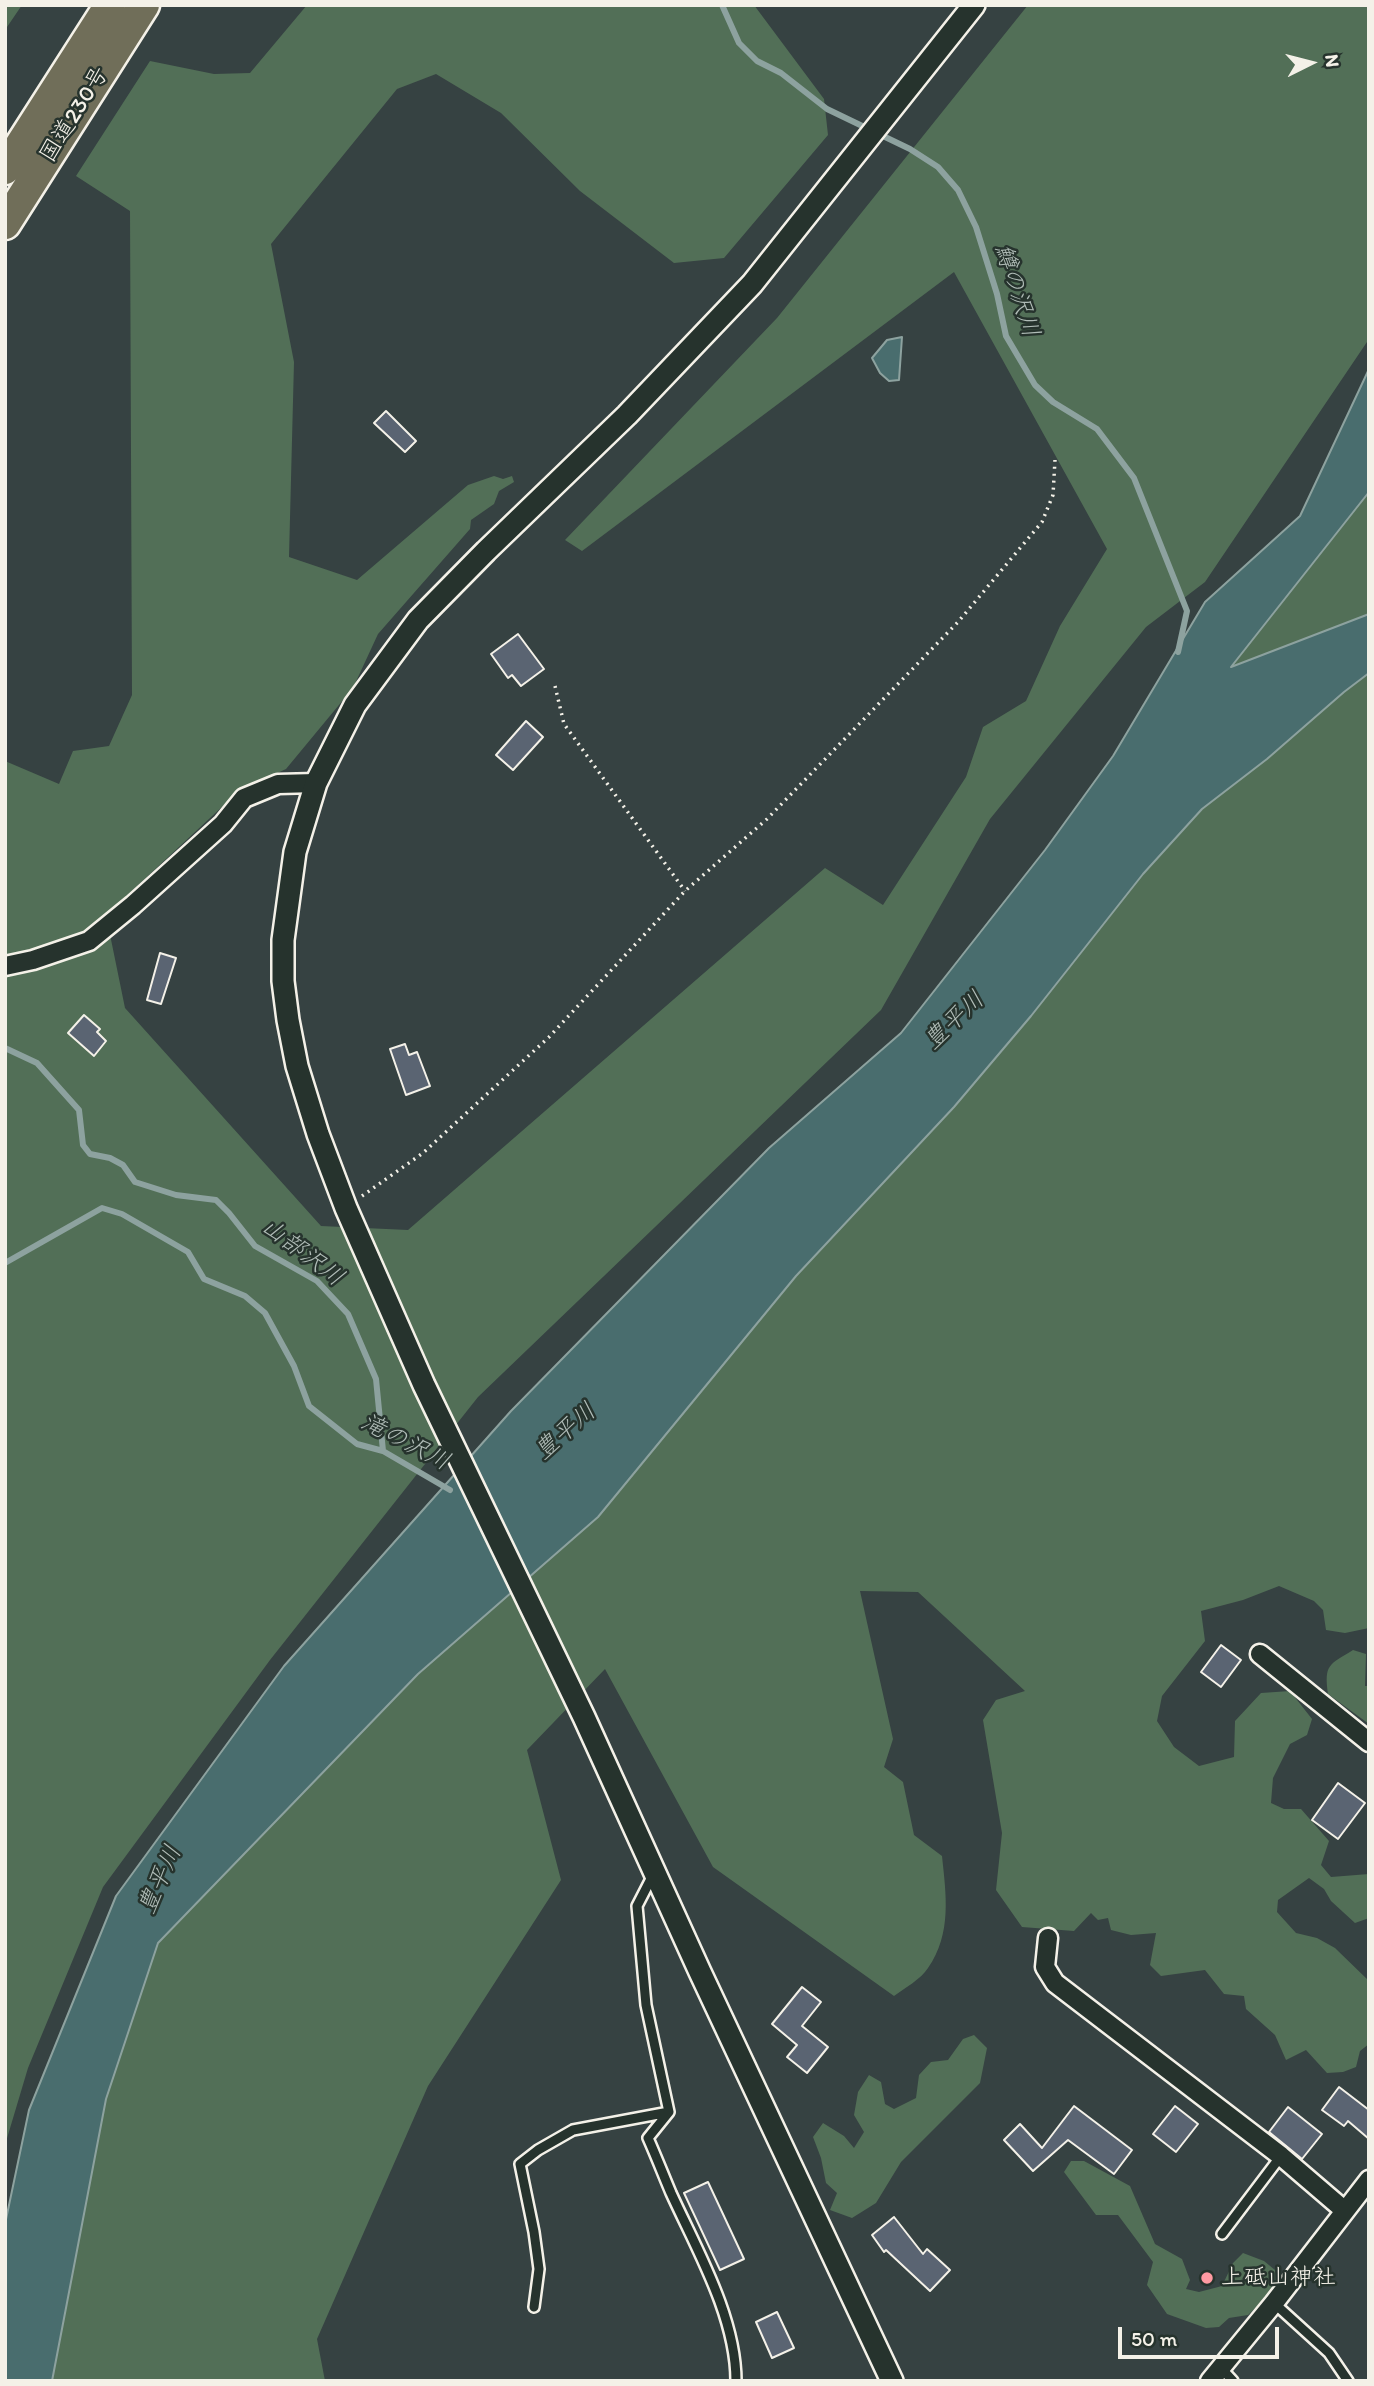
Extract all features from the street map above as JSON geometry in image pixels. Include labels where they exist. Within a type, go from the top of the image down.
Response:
[{"type":"highway","name":"国道230号","points":[[5,169],[110,5]]},
{"type":"highway","name":"国道230号","points":[[5,224],[144,5]]},
{"type":"street","points":[[892,2381],[584,1717],[424,1385],[346,1208],[318,1134],[297,1066],[288,1020],[284,940],[295,852],[316,783],[355,705],[418,620],[627,415],[752,284],[974,5]]},
{"type":"street","points":[[5,967],[89,940],[133,905],[223,824],[244,798],[278,784],[316,783]]},
{"type":"street","points":[[1260,1654],[1369,1742]]},
{"type":"street","points":[[1048,1938],[1045,1967],[1055,1983],[1281,2156],[1344,2210]]},
{"type":"street","points":[[1221,2377],[1369,2180]]},
{"type":"lane","points":[[655,1872],[637,1906],[646,2005],[669,2112],[649,2138],[671,2192],[702,2255],[724,2314],[736,2381]]},
{"type":"lane","points":[[534,2307],[539,2269],[520,2164],[573,2130],[669,2112]]},
{"type":"lane","points":[[1222,2234],[1281,2156]]},
{"type":"lane","points":[[1274,2303],[1329,2353],[1348,2381]]},
{"type":"path","points":[[346,1208],[424,1153],[549,1037],[685,891],[767,819],[958,622],[1042,522],[1053,495],[1055,460]]},
{"type":"path","points":[[555,686],[565,724],[685,891]]},
{"type":"green space","points":[[5,5],[22,5],[5,30]]},
{"type":"green space","points":[[307,5],[754,5],[824,99],[828,135],[724,258],[674,263],[580,191],[501,113],[436,74],[397,89],[271,244],[294,362],[289,557],[357,580],[468,485],[494,476],[503,479],[512,476],[514,482],[499,491],[494,504],[471,520],[470,529],[378,634],[353,688],[286,769],[239,791],[106,915],[125,1008],[321,1226],[408,1230],[825,868],[883,905],[966,777],[983,727],[1026,701],[1060,626],[1107,549],[954,272],[582,551],[565,540],[777,318],[1028,5],[1369,5],[1369,339],[1205,582],[1146,627],[990,819],[881,1010],[478,1397],[270,1660],[103,1887],[28,2068],[5,2145],[5,761],[59,784],[73,751],[109,746],[132,695],[130,211],[76,176],[150,61],[214,74],[250,73]]},
{"type":"green space","points":[[1369,492],[1369,614],[1230,668]]},
{"type":"green space","points":[[1369,673],[1369,1628],[1345,1633],[1326,1630],[1323,1610],[1314,1601],[1279,1586],[1243,1600],[1201,1611],[1205,1641],[1162,1696],[1157,1721],[1174,1747],[1199,1766],[1234,1757],[1235,1721],[1261,1693],[1290,1691],[1312,1719],[1307,1735],[1290,1744],[1273,1778],[1271,1803],[1284,1809],[1301,1809],[1329,1841],[1321,1865],[1331,1877],[1369,1874],[1369,1918],[1355,1923],[1331,1901],[1324,1889],[1309,1878],[1278,1900],[1277,1912],[1296,1933],[1317,1938],[1335,1948],[1369,1981],[1369,2044],[1360,2051],[1356,2067],[1343,2072],[1327,2073],[1306,2050],[1286,2060],[1275,2035],[1246,2009],[1244,1996],[1224,1994],[1205,1970],[1161,1976],[1150,1965],[1156,1933],[1131,1935],[1111,1930],[1108,1918],[1098,1920],[1091,1913],[1074,1931],[1022,1927],[996,1890],[1002,1833],[983,1720],[996,1700],[1025,1691],[918,1592],[860,1591],[893,1739],[884,1767],[903,1782],[914,1835],[942,1856],[946,1899],[944,1927],[936,1955],[921,1976],[894,1996],[713,1867],[605,1669],[527,1750],[561,1880],[428,2086],[317,2339],[325,2381],[52,2381],[106,2099],[158,1943],[418,1674],[598,1517],[796,1276],[954,1107],[1031,1016],[1143,874],[1202,809],[1267,759]]},
{"type":"green space","points":[[1353,1650],[1366,1654],[1365,1686],[1369,1686],[1369,1724],[1328,1694],[1327,1677],[1330,1666]]},
{"type":"green space","points":[[974,2035],[987,2048],[980,2083],[901,2162],[876,2203],[852,2218],[830,2210],[837,2193],[826,2183],[813,2137],[823,2123],[844,2136],[854,2148],[864,2132],[854,2115],[858,2092],[869,2075],[881,2082],[885,2104],[894,2109],[916,2098],[919,2075],[931,2062],[948,2060],[963,2039]]},
{"type":"green space","points":[[1071,2161],[1084,2161],[1130,2186],[1155,2244],[1182,2259],[1190,2280],[1186,2289],[1199,2292],[1222,2286],[1233,2263],[1243,2253],[1264,2261],[1275,2270],[1277,2287],[1248,2315],[1229,2318],[1219,2327],[1206,2328],[1167,2314],[1147,2285],[1153,2262],[1118,2215],[1096,2215],[1064,2172]]},
{"type":"water","points":[[902,337],[899,380],[889,381],[880,373],[872,358],[887,340]]},
{"type":"water","name":"豊平川","points":[[1369,369],[1369,492],[1231,667],[1369,614],[1369,673],[1267,759],[1202,809],[1143,874],[1031,1016],[954,1107],[796,1276],[598,1517],[418,1674],[158,1943],[106,2099],[52,2381],[5,2381],[5,2224],[29,2110],[116,1896],[284,1666],[511,1411],[769,1148],[901,1033],[1045,850],[1113,756],[1205,602],[1300,516]]},
{"type":"building","points":[[386,411],[416,441],[405,452],[374,423]]},
{"type":"building","points":[[518,634],[544,669],[521,686],[512,675],[508,678],[491,654]]},
{"type":"building","points":[[526,721],[543,737],[513,770],[496,755]]},
{"type":"building","points":[[160,953],[176,958],[161,1004],[147,1000]]},
{"type":"building","points":[[84,1015],[100,1029],[97,1032],[106,1041],[94,1056],[68,1033]]},
{"type":"building","points":[[405,1044],[409,1055],[417,1052],[430,1086],[406,1095],[390,1049]]},
{"type":"building","points":[[1221,1645],[1241,1660],[1221,1687],[1201,1672]]},
{"type":"building","points":[[1338,1783],[1365,1803],[1338,1839],[1312,1820]]},
{"type":"building","points":[[802,1987],[821,2002],[802,2026],[828,2047],[807,2073],[787,2057],[797,2045],[772,2024]]},
{"type":"building","points":[[1339,2087],[1369,2110],[1369,2139],[1348,2121],[1344,2126],[1322,2110]]},
{"type":"building","points":[[1074,2106],[1132,2150],[1114,2174],[1068,2140],[1033,2171],[1004,2140],[1020,2124],[1042,2148]]},
{"type":"building","points":[[1175,2106],[1198,2124],[1176,2152],[1153,2134]]},
{"type":"building","points":[[1288,2107],[1322,2134],[1302,2159],[1269,2132]]},
{"type":"building","points":[[708,2182],[744,2259],[720,2270],[684,2193]]},
{"type":"building","points":[[894,2217],[923,2254],[927,2249],[950,2270],[930,2291],[886,2250],[884,2252],[872,2235]]},
{"type":"building","points":[[777,2312],[794,2348],[772,2358],[756,2322]]},
{"type":"waterway","name":"鱒の沢川","points":[[722,5],[739,43],[757,61],[781,73],[827,109],[910,149],[938,167],[958,190],[976,227],[997,294],[1006,336],[1035,385],[1053,402],[1097,429],[1134,478],[1187,611],[1178,652]]},
{"type":"waterway","name":"山部沢川","points":[[5,1048],[37,1063],[79,1110],[83,1145],[90,1154],[110,1158],[123,1165],[135,1182],[176,1195],[216,1200],[255,1246],[317,1281],[348,1314],[376,1379],[383,1451]]},
{"type":"waterway","name":"滝の沢川","points":[[5,1263],[102,1208],[122,1214],[188,1252],[204,1279],[245,1296],[265,1313],[294,1366],[309,1406],[357,1444],[383,1451],[450,1490]]},
{"type":"place","name":"上砥山神社","points":[[1207,2278]]}]
